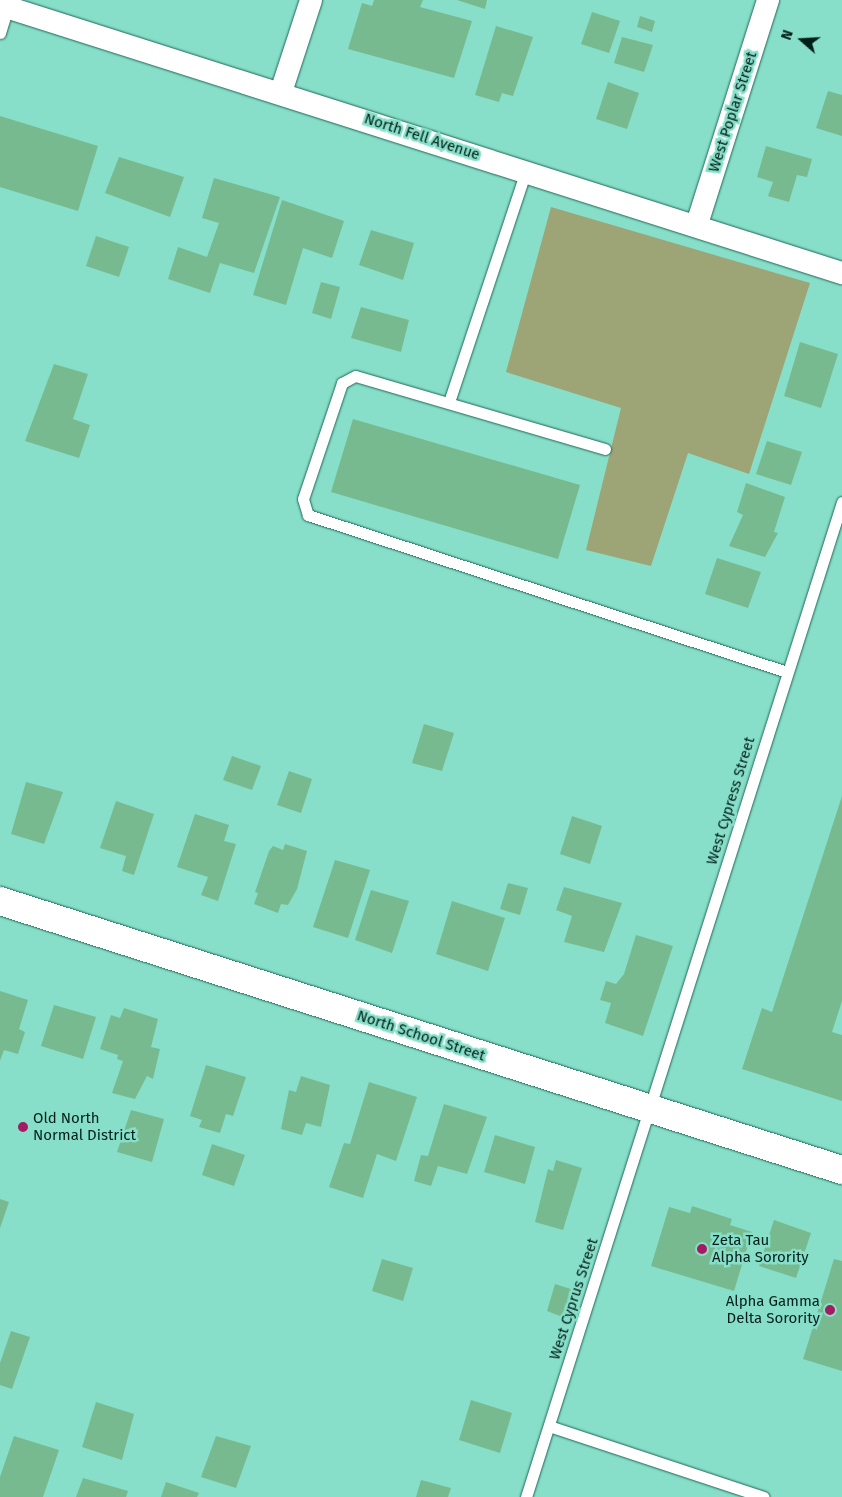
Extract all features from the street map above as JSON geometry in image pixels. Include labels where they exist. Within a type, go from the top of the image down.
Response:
[{"type":"street","points":[[281,92],[311,0]]},
{"type":"street","name":"West Poplar Street","points":[[697,224],[768,0]]},
{"type":"street","name":"North Fell Avenue","points":[[4,6],[697,224],[842,273]]},
{"type":"street","name":"North School Street","points":[[0,901],[842,1170]]},
{"type":"lane","points":[[0,33],[4,6]]},
{"type":"lane","points":[[449,402],[526,170]]},
{"type":"lane","points":[[605,449],[355,376],[342,384],[303,499],[308,515],[787,672]]},
{"type":"lane","name":"West Cypress Street","points":[[650,1109],[842,502]]},
{"type":"lane","name":"West Cyprus Street","points":[[526,1497],[650,1109]]},
{"type":"lane","points":[[549,1426],[764,1497]]},
{"type":"green space","points":[[551,207],[810,283],[749,474],[688,453],[651,566],[586,550],[621,408],[506,372]]},
{"type":"building","points":[[374,0],[423,0],[420,7],[472,21],[454,78],[348,49],[362,3],[372,6]]},
{"type":"building","points":[[457,0],[487,0],[485,9]]},
{"type":"building","points":[[592,12],[620,21],[609,53],[581,44]]},
{"type":"building","points":[[640,16],[655,21],[652,32],[637,27]]},
{"type":"building","points":[[496,26],[533,37],[513,96],[502,93],[499,102],[475,95]]},
{"type":"building","points":[[622,37],[653,45],[644,72],[614,63]]},
{"type":"building","points":[[608,82],[639,93],[627,129],[596,119]]},
{"type":"building","points":[[828,91],[842,95],[842,136],[816,128]]},
{"type":"building","points":[[0,116],[98,146],[78,211],[0,187]]},
{"type":"building","points":[[766,146],[812,159],[807,177],[797,175],[789,202],[768,196],[773,182],[757,177]]},
{"type":"building","points":[[119,157],[184,177],[170,217],[105,193]]},
{"type":"building","points":[[214,178],[280,197],[254,273],[220,263],[210,293],[168,279],[178,247],[207,257],[219,223],[202,218]]},
{"type":"building","points":[[282,200],[344,221],[332,258],[303,248],[286,305],[253,295]]},
{"type":"building","points":[[371,230],[414,243],[403,280],[359,265]]},
{"type":"building","points":[[96,236],[129,247],[119,277],[86,266]]},
{"type":"building","points":[[321,282],[340,287],[331,319],[312,313]]},
{"type":"building","points":[[361,307],[409,320],[401,352],[351,338]]},
{"type":"building","points":[[800,342],[838,354],[821,408],[784,396]]},
{"type":"building","points":[[54,364],[88,374],[73,419],[90,425],[79,458],[25,441]]},
{"type":"building","points":[[353,419],[580,485],[558,559],[331,492]]},
{"type":"building","points":[[767,441],[802,452],[791,485],[756,474]]},
{"type":"building","points":[[746,483],[785,497],[774,532],[778,533],[765,557],[729,546],[743,515],[737,512]]},
{"type":"building","points":[[717,558],[761,572],[748,608],[705,594]]},
{"type":"building","points":[[424,724],[454,733],[442,771],[412,763]]},
{"type":"building","points":[[232,756],[261,766],[252,790],[223,780]]},
{"type":"building","points":[[289,771],[312,779],[301,813],[277,805]]},
{"type":"building","points":[[26,782],[63,792],[44,844],[11,834]]},
{"type":"building","points":[[842,796],[842,1001],[832,1032],[842,1035],[842,1101],[742,1069],[762,1008],[772,1012]]},
{"type":"building","points":[[116,801],[154,814],[134,875],[122,871],[126,856],[100,848]]},
{"type":"building","points":[[195,814],[229,825],[224,841],[236,844],[218,901],[201,895],[208,877],[177,867]]},
{"type":"building","points":[[572,816],[602,826],[590,864],[560,854]]},
{"type":"building","points":[[285,844],[307,851],[297,889],[288,905],[281,904],[278,913],[254,904],[258,893],[255,892],[269,851],[273,846],[283,850]]},
{"type":"building","points":[[335,860],[370,870],[348,938],[313,927]]},
{"type":"building","points":[[508,883],[528,888],[520,915],[500,909]]},
{"type":"building","points":[[564,887],[622,903],[604,952],[564,942],[572,916],[556,910]]},
{"type":"building","points":[[371,890],[409,901],[392,953],[355,940]]},
{"type":"building","points":[[452,901],[505,918],[488,971],[436,954]]},
{"type":"building","points":[[636,935],[673,946],[643,1036],[605,1023],[611,1003],[600,1000],[606,981],[616,984],[624,974]]},
{"type":"building","points":[[0,991],[28,1000],[19,1029],[25,1032],[18,1054],[4,1050],[0,1061]]},
{"type":"building","points":[[54,1005],[96,1017],[83,1059],[41,1046]]},
{"type":"building","points":[[124,1008],[158,1019],[151,1047],[160,1049],[153,1079],[147,1076],[135,1099],[112,1093],[123,1061],[117,1059],[118,1055],[100,1049],[111,1015],[120,1018]]},
{"type":"building","points":[[206,1065],[246,1077],[233,1116],[226,1114],[220,1133],[199,1127],[202,1120],[190,1116]]},
{"type":"building","points":[[301,1076],[330,1085],[321,1127],[306,1123],[302,1135],[281,1129],[289,1090],[296,1092]]},
{"type":"building","points":[[369,1082],[417,1097],[396,1161],[377,1154],[363,1198],[329,1187],[344,1143],[350,1144]]},
{"type":"building","points":[[444,1104],[487,1117],[467,1174],[438,1166],[431,1186],[414,1181],[421,1155],[428,1156]]},
{"type":"building","points":[[131,1110],[164,1119],[152,1162],[117,1152]]},
{"type":"building","points":[[495,1135],[535,1147],[525,1184],[484,1172]]},
{"type":"building","points":[[212,1144],[245,1155],[234,1186],[202,1175]]},
{"type":"building","points":[[556,1160],[582,1168],[563,1230],[535,1222],[548,1169],[553,1171]]},
{"type":"building","points":[[0,1199],[9,1202],[0,1228]]},
{"type":"building","name":"Ζeta Tau Alpha Sorority","points":[[692,1206],[732,1219],[730,1225],[752,1232],[734,1291],[651,1266],[669,1207],[690,1213]]},
{"type":"building","points":[[774,1220],[811,1233],[796,1278],[759,1266]]},
{"type":"building","points":[[382,1259],[413,1268],[403,1301],[372,1291]]},
{"type":"building","name":"Alpha Gamma Delta Sorority","points":[[834,1259],[842,1261],[842,1371],[803,1359]]},
{"type":"building","points":[[555,1284],[574,1290],[565,1318],[547,1311]]},
{"type":"building","points":[[11,1331],[30,1337],[12,1389],[0,1385],[0,1363]]},
{"type":"building","points":[[471,1400],[512,1413],[500,1453],[459,1440]]},
{"type":"building","points":[[96,1402],[134,1414],[122,1460],[82,1447]]},
{"type":"building","points":[[14,1436],[59,1450],[43,1497],[0,1497],[0,1477]]},
{"type":"building","points":[[216,1436],[251,1446],[236,1488],[201,1477]]},
{"type":"building","points":[[83,1478],[128,1491],[126,1497],[76,1497]]},
{"type":"building","points":[[421,1480],[451,1488],[448,1497],[416,1497]]},
{"type":"building","points":[[166,1482],[199,1493],[197,1497],[161,1497]]},
{"type":"place","name":"Old North Normal District","points":[[23,1127]]},
{"type":"place","name":"Ζeta Tau Alpha Sorority","points":[[702,1249]]},
{"type":"place","name":"Alpha Gamma Delta Sorority","points":[[830,1310]]}]
